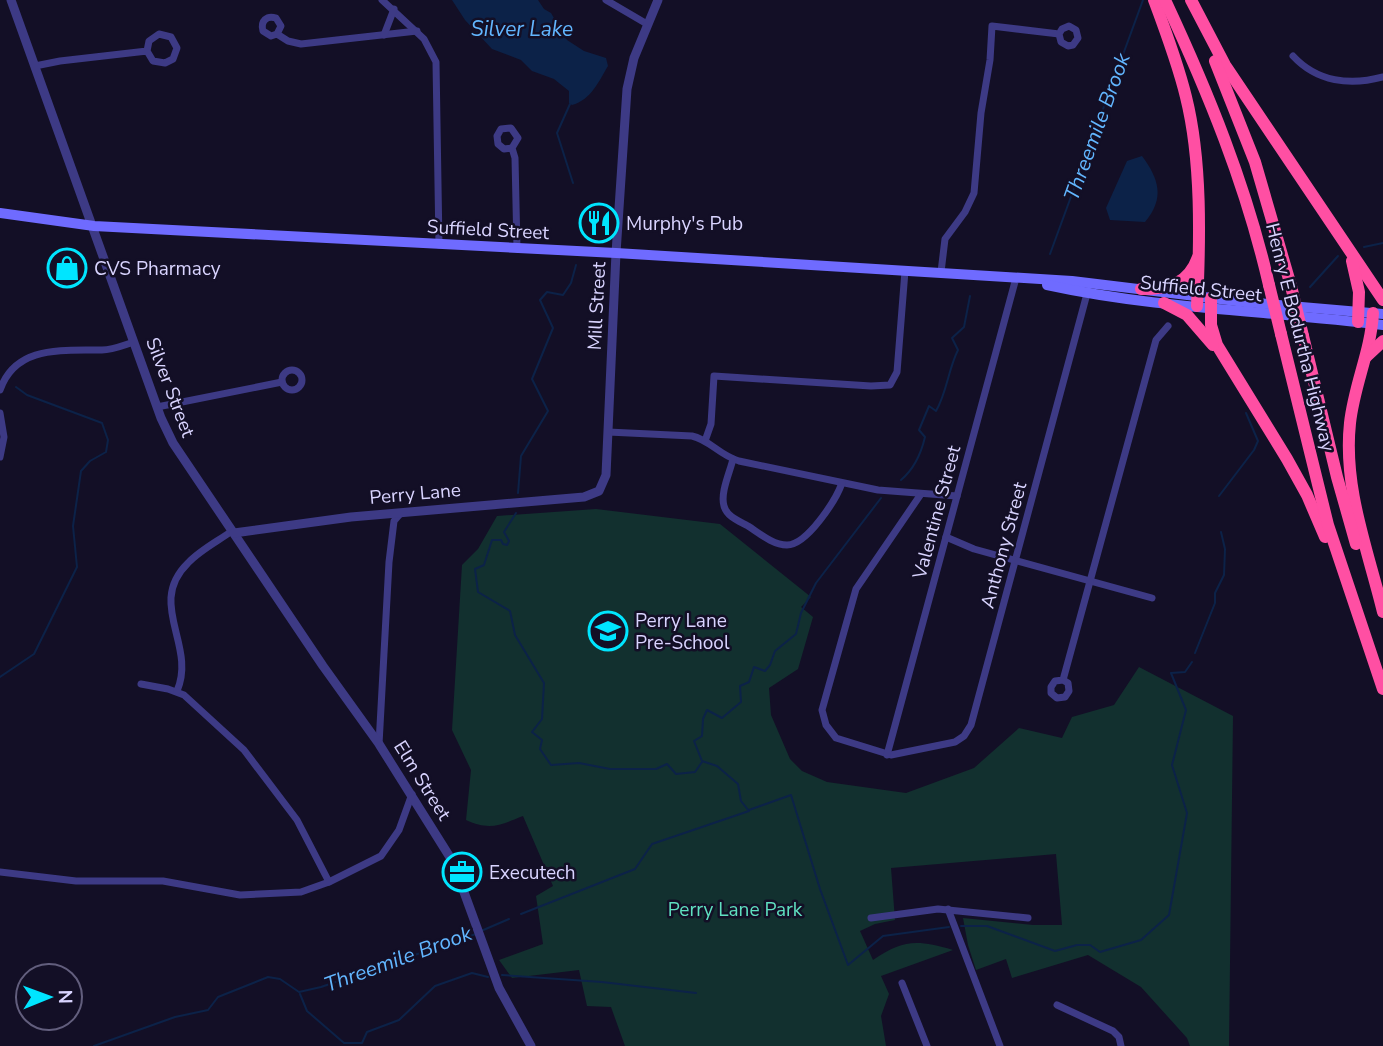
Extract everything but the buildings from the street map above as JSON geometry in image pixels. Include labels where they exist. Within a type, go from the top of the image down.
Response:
[{"type":"highway","points":[[1154,0],[1187,99],[1195,152],[1204,302],[1222,356]]},
{"type":"highway","name":"Henry E Bodurtha Highway","points":[[1165,0],[1228,146],[1249,208],[1325,514],[1383,689]]},
{"type":"highway","points":[[1189,0],[1225,65],[1383,300]]},
{"type":"highway","name":"Henry E Bodurtha Highway","points":[[1189,0],[1247,141],[1268,204],[1346,509],[1383,624]]},
{"type":"highway","points":[[1345,245],[1359,286],[1358,317]]},
{"type":"highway","points":[[1141,289],[1178,284],[1193,268],[1200,250]]},
{"type":"highway","points":[[1164,303],[1190,318],[1222,356],[1254,403],[1301,484],[1362,629]]},
{"type":"highway","points":[[1378,319],[1352,409],[1349,431],[1350,466],[1358,517],[1383,612]]},
{"type":"highway","points":[[1366,358],[1383,341]]},
{"type":"main road","name":"Suffield Street","points":[[0,213],[94,226],[941,272],[1089,288],[1164,303],[1204,302]]},
{"type":"main road","name":"Suffield Street","points":[[1089,288],[1141,289],[1204,302],[1378,319]]},
{"type":"street","name":"Silver Street","points":[[11,0],[157,407],[173,443],[379,744]]},
{"type":"street","points":[[382,0],[417,31],[432,51],[437,68],[439,245]]},
{"type":"street","points":[[606,0],[648,24]]},
{"type":"street","name":"Mill Street","points":[[598,491],[605,478],[627,89],[634,58],[659,0]]},
{"type":"street","points":[[384,35],[394,9]]},
{"type":"street","points":[[941,272],[945,239],[965,212],[974,193],[992,26],[1059,34]]},
{"type":"street","points":[[277,34],[288,41],[307,45],[417,31]]},
{"type":"street","points":[[159,34],[171,37],[177,48],[173,59],[162,64],[151,59],[147,51],[149,41],[159,34]]},
{"type":"street","points":[[35,66],[147,51]]},
{"type":"street","points":[[1293,56],[1304,68],[1333,80],[1351,82],[1383,77]]},
{"type":"street","points":[[512,148],[515,158],[517,248]]},
{"type":"street","points":[[705,441],[711,424],[714,376],[876,386],[892,384],[897,372],[905,271]]},
{"type":"street","name":"Valentine Street","points":[[887,755],[1016,278]]},
{"type":"street","name":"Anthony Street","points":[[887,755],[901,755],[950,744],[960,740],[967,732],[1089,288]]},
{"type":"street","points":[[1063,680],[1156,340],[1168,326]]},
{"type":"street","points":[[0,390],[13,369],[40,353],[61,349],[107,350],[134,342]]},
{"type":"street","points":[[157,407],[282,382]]},
{"type":"street","points":[[0,412],[4,437],[0,457]]},
{"type":"street","points":[[608,432],[692,436],[733,459],[877,490],[957,496]]},
{"type":"street","points":[[733,459],[723,499],[725,510],[732,517],[779,544],[793,544],[802,539],[832,503],[842,482]]},
{"type":"street","name":"Perry Lane","points":[[233,532],[351,517],[584,497],[598,491]]},
{"type":"street","points":[[887,755],[836,738],[823,718],[823,702],[856,589],[921,494]]},
{"type":"street","name":"Elm Street","points":[[400,514],[394,521],[389,562],[379,744],[453,862],[499,988],[531,1046]]},
{"type":"street","points":[[177,691],[183,662],[171,618],[173,587],[188,563],[233,532]]},
{"type":"street","points":[[946,537],[967,547],[1015,561],[1152,597]]},
{"type":"street","points":[[141,684],[177,691],[191,700],[256,763],[297,820],[329,882]]},
{"type":"street","points":[[0,872],[76,881],[163,881],[240,895],[301,892],[329,882],[386,852],[399,830],[412,794]]},
{"type":"street","points":[[871,918],[948,909],[1028,919]]},
{"type":"street","points":[[948,909],[1000,1046]]},
{"type":"street","points":[[902,983],[927,1046]]},
{"type":"street","points":[[1057,1005],[1113,1031],[1119,1037],[1121,1046]]},
{"type":"green space","name":"Perry Lane Park","points":[[596,509],[720,524],[811,597],[801,607],[813,617],[798,669],[769,688],[771,715],[790,759],[802,771],[827,782],[906,793],[974,768],[1019,728],[1062,738],[1072,717],[1114,705],[1139,667],[1233,716],[1229,1046],[1190,1046],[1187,1038],[1141,987],[1088,955],[1012,978],[1006,959],[976,970],[963,918],[1062,925],[1056,854],[891,868],[895,920],[875,924],[860,931],[873,960],[894,948],[911,943],[930,944],[953,950],[881,976],[889,994],[881,1016],[886,1046],[625,1046],[611,1007],[587,1006],[579,970],[512,978],[499,960],[543,944],[536,896],[553,886],[523,816],[489,826],[466,820],[471,770],[452,730],[462,565],[478,549],[497,516]]},
{"type":"water","name":"Silver Lake","points":[[452,0],[538,0],[544,9],[551,13],[567,40],[584,51],[606,58],[608,66],[589,94],[579,103],[572,105],[569,103],[569,91],[554,79],[532,71],[521,60],[492,49],[465,20]]},
{"type":"water","points":[[1142,156],[1156,181],[1157,197],[1151,213],[1145,222],[1110,220],[1106,208],[1127,161]]},
{"type":"waterway","name":"Threemile Brook","points":[[1050,254],[1143,0]]},
{"type":"waterway","points":[[570,104],[557,133],[573,183]]},
{"type":"waterway","points":[[1364,247],[1383,243]]},
{"type":"waterway","points":[[1310,287],[1338,256]]},
{"type":"waterway","points":[[518,493],[521,456],[548,411],[532,379],[553,328],[540,300],[547,292],[563,295],[571,283],[576,265]]},
{"type":"waterway","name":"Threemile Brook","points":[[901,480],[913,466],[921,449],[925,437],[919,430],[929,406],[936,411],[943,396],[958,350],[952,338],[964,327],[970,296]]},
{"type":"waterway","points":[[0,677],[34,654],[77,567],[73,526],[81,471],[90,461],[106,452],[108,440],[102,423],[27,395],[16,387]]},
{"type":"waterway","points":[[1219,496],[1258,441],[1246,413]]},
{"type":"waterway","name":"Threemile Brook","points":[[521,914],[635,869],[652,844],[749,811],[741,801],[738,784],[717,766],[702,761],[694,741],[702,736],[703,719],[707,710],[722,718],[741,702],[740,686],[749,682],[754,667],[765,671],[775,651],[796,634],[801,613],[816,583],[881,498]]},
{"type":"waterway","points":[[516,513],[504,532],[509,541],[507,545],[501,540],[492,540],[484,565],[475,569],[478,592],[510,611],[515,635],[544,683],[542,719],[532,732],[542,740],[540,749],[551,765],[579,763],[610,769],[656,769],[667,764],[676,774],[695,772],[702,762]]},
{"type":"waterway","points":[[1195,653],[1215,603],[1215,593],[1224,575],[1225,549],[1221,532]]},
{"type":"waterway","points":[[961,926],[987,926],[1055,951],[1077,945],[1090,945],[1100,952],[1141,940],[1169,915],[1187,813],[1172,765],[1186,710],[1171,673],[1185,672],[1192,662]]},
{"type":"waterway","points":[[749,810],[791,795],[820,889],[848,965],[883,936],[949,927]]},
{"type":"waterway","name":"Threemile Brook","points":[[481,931],[509,919]]},
{"type":"waterway","name":"Threemile Brook","points":[[94,1046],[175,1017],[208,1010],[218,997],[268,977],[280,979],[299,992],[476,934]]},
{"type":"waterway","points":[[300,994],[307,1011],[344,1043],[362,1043],[367,1032],[399,1020],[435,986],[472,973],[488,977]]},
{"type":"waterway","points":[[502,975],[602,982],[696,993]]},
{"type":"place","name":"Murphy's Pub","points":[[599,223]]},
{"type":"place","name":"CVS Pharmacy","points":[[67,268]]},
{"type":"place","name":"Perry Lane Pre-School","points":[[608,631]]},
{"type":"place","name":"Executech","points":[[462,872]]}]
